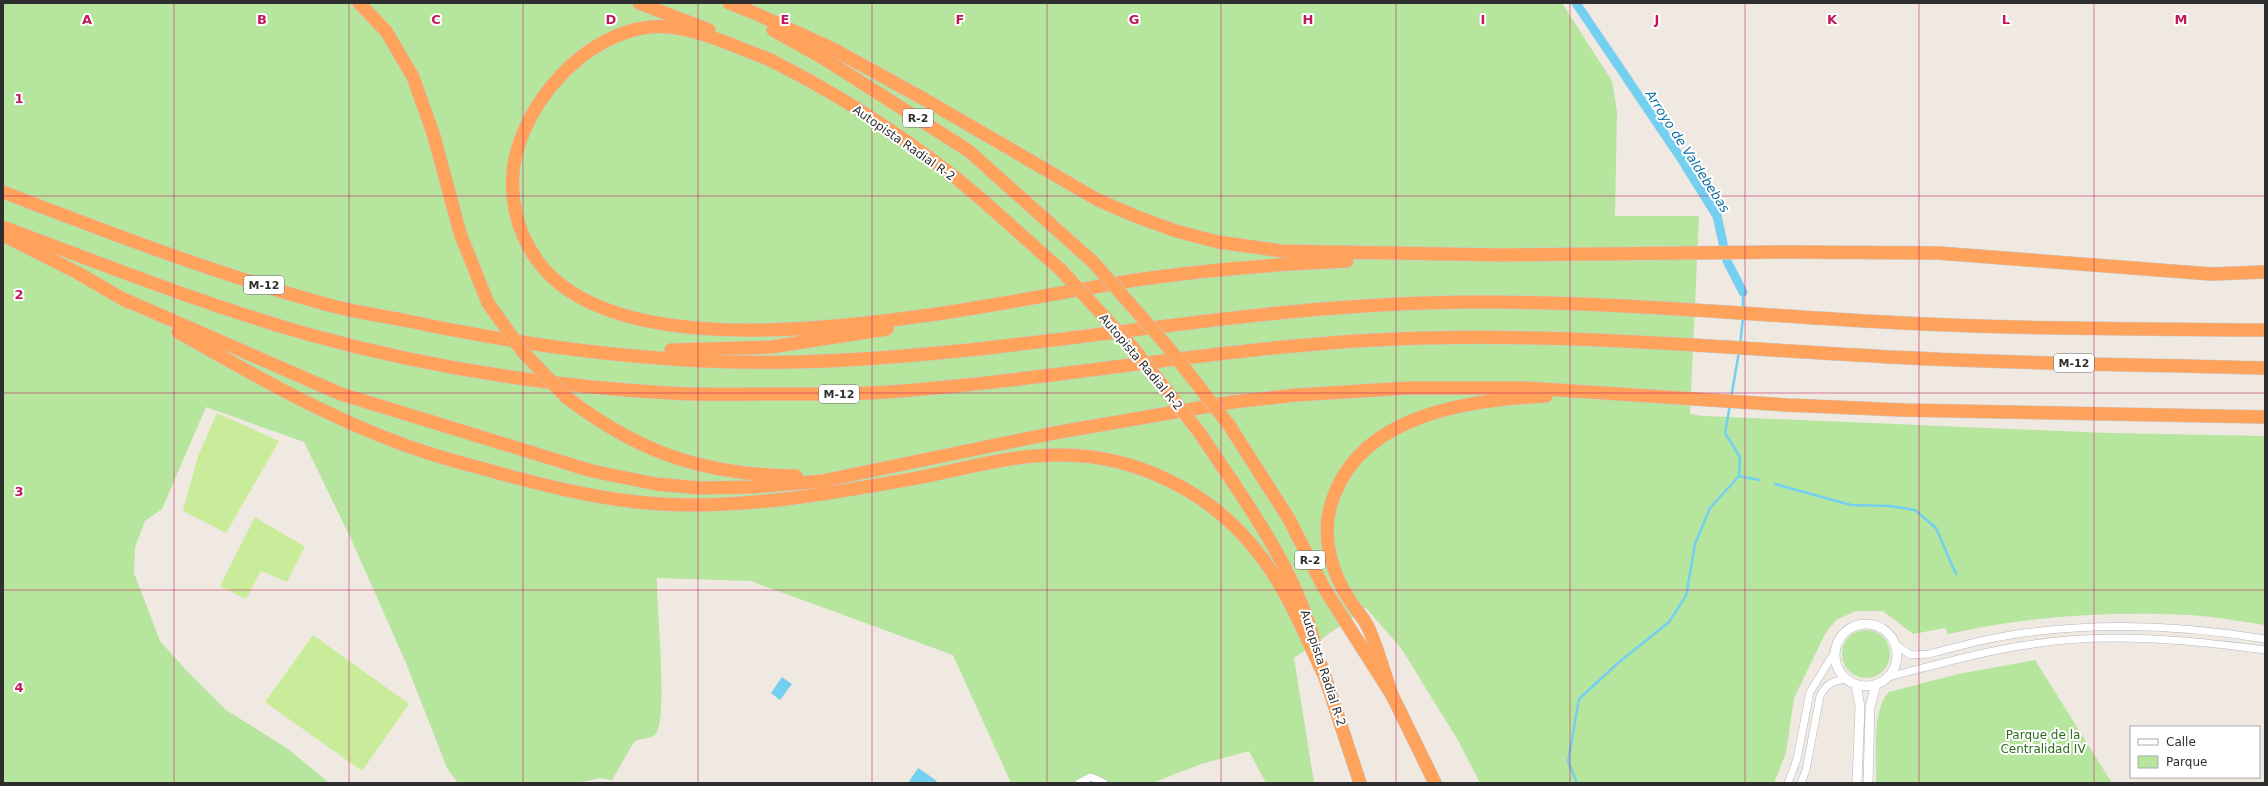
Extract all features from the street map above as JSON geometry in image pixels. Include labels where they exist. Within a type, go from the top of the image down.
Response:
[{"type":"highway","points":[[359,3],[386,31],[412,77],[434,136],[460,233],[488,303],[523,352],[566,397],[597,420],[636,442],[676,458],[733,473],[801,476],[901,464]]},
{"type":"highway","name":"R-2","points":[[639,3],[703,27],[771,60]]},
{"type":"highway","name":"R-2","points":[[720,3],[823,58],[969,151],[1094,264],[1168,347],[1229,425],[1290,519],[1324,588],[1392,695],[1435,783]]},
{"type":"highway","points":[[729,3],[760,15],[833,49],[924,98],[1098,200],[1135,216],[1176,231],[1218,242],[1282,251],[1501,255],[1786,252],[1938,253],[2211,274],[2265,272]]},
{"type":"highway","points":[[771,60],[695,33],[671,28],[652,27],[625,33],[610,39],[572,65],[560,77],[536,110],[522,137],[514,168],[512,191],[517,222],[525,240],[543,268],[556,281],[582,298],[613,311],[657,322],[725,329],[778,330],[850,326],[1151,278],[1244,268],[1354,260],[1501,255]]},
{"type":"highway","name":"Autopista Radial R-2","points":[[771,60],[817,84],[896,135],[956,178],[1061,270],[1134,349],[1199,432],[1270,540],[1306,611],[1323,673],[1360,783]]},
{"type":"highway","name":"M-12","points":[[3,192],[171,256],[323,304],[477,336],[657,357],[714,361],[797,362],[947,352],[1247,315],[1350,306],[1434,303],[1522,303],[1698,310],[1973,326],[2265,330]]},
{"type":"highway","name":"M-12","points":[[3,227],[195,300],[308,334],[399,357],[539,381],[671,393],[828,394],[886,392],[1060,375],[1256,348],[1360,339],[1458,337],[1585,339],[1882,357],[2265,368]]},
{"type":"highway","points":[[3,235],[76,272],[219,355],[294,396],[363,428],[426,452],[543,485],[591,495],[660,504],[754,503],[825,494],[921,477],[1004,459],[1058,455],[1105,458],[1157,474],[1190,492],[1219,512],[1259,553],[1278,582],[1323,673]]},
{"type":"highway","points":[[535,343],[649,350],[709,350],[771,347],[839,338],[934,321],[1047,295]]},
{"type":"highway","points":[[121,298],[341,394],[606,474],[656,484],[700,488],[753,487],[822,481],[901,464],[1233,402],[1296,395],[1409,388],[1472,387],[1606,393],[1787,405],[1926,411],[2265,417]]},
{"type":"highway","points":[[1392,695],[1367,626],[1342,587],[1329,548],[1328,517],[1333,499],[1341,480],[1353,461],[1368,446],[1386,434],[1406,424],[1445,410],[1504,399],[1606,393]]},
{"type":"street","points":[[2265,639],[2192,630],[2121,627],[2033,632],[1967,644],[1929,654],[1911,655],[1896,645],[1883,629],[1864,624],[1856,626],[1846,632],[1838,642],[1836,650],[1837,666],[1846,679],[1856,684],[1866,686],[1876,684],[1888,677],[2000,650],[2034,644],[2154,638],[2265,650]]},
{"type":"street","points":[[1888,677],[1896,662],[1896,645]]},
{"type":"street","points":[[1788,783],[1800,747],[1810,692],[1816,678],[1836,650]]},
{"type":"street","points":[[1801,783],[1806,770],[1820,696],[1824,688],[1831,683],[1846,679]]},
{"type":"street","points":[[1856,684],[1860,707],[1857,783]]},
{"type":"street","points":[[1868,783],[1870,707],[1876,684]]},
{"type":"street","points":[[1079,783],[1091,777],[1104,783]]},
{"type":"green space","points":[[3,3],[1562,3],[1612,81],[1617,111],[1615,216],[1699,216],[1690,414],[1704,416],[2107,433],[2265,436],[2265,625],[2190,615],[2128,614],[2068,616],[2009,623],[1948,634],[1945,628],[1913,634],[1883,611],[1856,611],[1836,620],[1825,634],[1794,698],[1786,753],[1774,783],[1480,783],[1459,742],[1401,648],[1366,608],[1294,658],[1314,783],[1266,783],[1249,751],[1201,764],[1152,783],[1011,783],[953,655],[750,581],[657,578],[662,686],[659,725],[655,735],[634,742],[612,780],[600,778],[577,783],[458,783],[447,768],[406,663],[352,541],[304,442],[206,407],[162,509],[145,521],[135,547],[134,573],[160,641],[186,670],[226,710],[288,749],[329,783],[3,783]]},
{"type":"green space","points":[[217,413],[279,441],[226,533],[183,511],[198,456]]},
{"type":"green space","points":[[255,517],[305,547],[287,582],[261,571],[246,599],[220,586]]},
{"type":"green space","points":[[1861,630],[1871,630],[1883,637],[1890,649],[1890,659],[1883,671],[1871,678],[1861,678],[1853,674],[1846,667],[1842,659],[1842,649],[1846,641],[1853,634]]},
{"type":"green space","points":[[313,635],[409,704],[362,771],[265,702]]},
{"type":"green space","name":"Parque de la Centralidad IV","points":[[2035,660],[2112,783],[1876,783],[1877,722],[1883,700],[1889,692],[1958,674]]},
{"type":"water","points":[[782,677],[792,684],[780,700],[771,693]]},
{"type":"water","points":[[918,768],[937,781],[935,783],[908,783]]},
{"type":"waterway","name":"Arroyo de Valdebebas","points":[[1576,3],[1682,160],[1717,216],[1727,261],[1743,292]]},
{"type":"waterway","name":"Arroyo de Valdebebas","points":[[1743,292],[1743,309]]},
{"type":"waterway","name":"Arroyo de Valdebebas","points":[[1740,345],[1743,318]]},
{"type":"waterway","name":"Arroyo de Valdebebas","points":[[1731,398],[1739,352]]},
{"type":"waterway","name":"Arroyo de Valdebebas","points":[[1577,783],[1568,762],[1579,699],[1618,663],[1669,622],[1686,596],[1695,544],[1710,508],[1739,476],[1740,457],[1725,433],[1730,405]]},
{"type":"waterway","points":[[1739,476],[1759,480]]},
{"type":"waterway","points":[[1775,484],[1851,505],[1890,506],[1915,510],[1936,528],[1956,574]]}]
